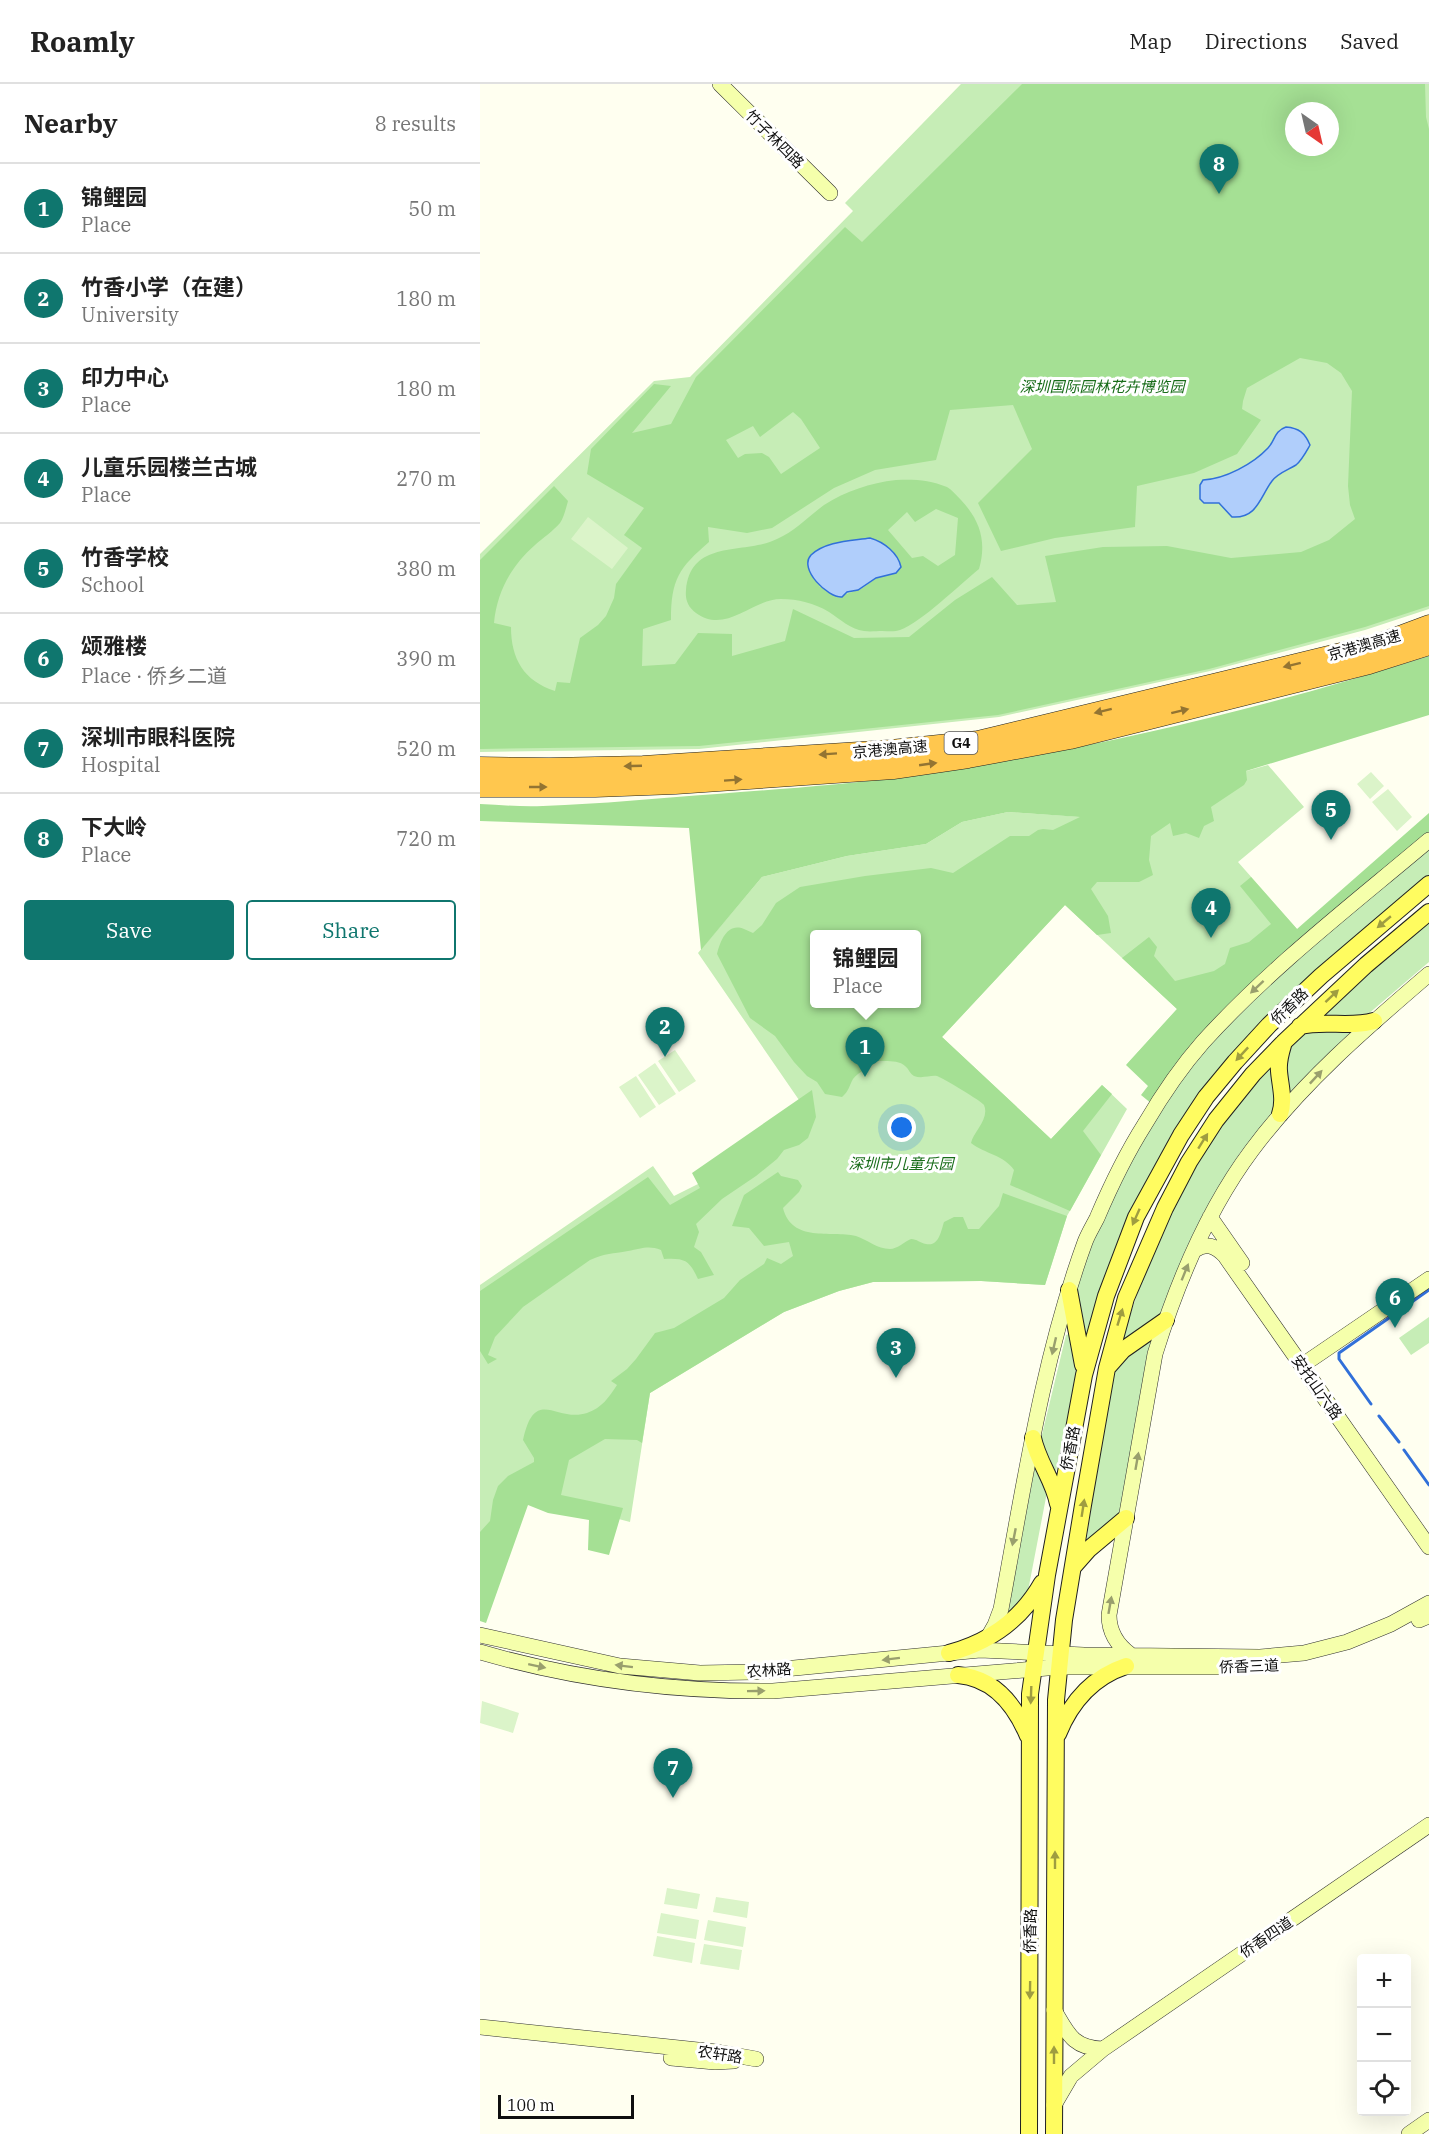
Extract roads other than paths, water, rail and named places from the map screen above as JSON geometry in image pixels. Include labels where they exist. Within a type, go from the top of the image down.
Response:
[{"type":"highway","name":"京港澳高速","points":[[480,767],[643,766],[891,750],[978,741],[1368,646],[1429,625]]},
{"type":"highway","name":"京港澳高速","points":[[480,787],[675,784],[893,769],[968,758],[1070,739],[1369,664],[1429,645]]},
{"type":"main road","name":"竹子林四路","points":[[720,84],[830,193]]},
{"type":"main road","points":[[987,1639],[1001,1609],[1033,1438],[1069,1290],[1086,1240],[1126,1156],[1166,1089],[1202,1043],[1245,998],[1429,840]]},
{"type":"main road","name":"侨香路","points":[[1029,2134],[1030,1694],[1058,1508],[1084,1375],[1106,1296],[1136,1217],[1181,1135],[1206,1097],[1276,1018],[1321,976],[1429,884]]},
{"type":"main road","name":"侨香路","points":[[1054,2134],[1055,1741],[1059,1660],[1107,1368],[1126,1298],[1165,1208],[1216,1120],[1253,1074],[1300,1026],[1366,965],[1429,912]]},
{"type":"main road","points":[[1055,1741],[1068,1713],[1081,1694],[1129,1660],[1115,1638],[1108,1615],[1155,1354],[1166,1320],[1210,1217],[1237,1171],[1280,1114],[1327,1065],[1429,974]]},
{"type":"main road","points":[[1300,1026],[1313,1023],[1362,1024],[1374,1021]]},
{"type":"main road","points":[[1280,1114],[1283,1101],[1279,1056],[1284,1042]]},
{"type":"main road","name":"安托山六路","points":[[1210,1217],[1310,1360],[1428,1542]]},
{"type":"main road","name":"安托山六路","points":[[1195,1250],[1203,1245],[1213,1246],[1225,1256],[1428,1542]]},
{"type":"main road","points":[[1310,1360],[1429,1279]]},
{"type":"main road","points":[[1069,1290],[1083,1358],[1084,1375]]},
{"type":"main road","points":[[1107,1368],[1123,1350],[1166,1320]]},
{"type":"main road","points":[[1033,1438],[1036,1453],[1055,1492],[1058,1508]]},
{"type":"main road","points":[[1074,1566],[1089,1549],[1126,1518]]},
{"type":"main road","points":[[949,1653],[987,1639],[1004,1628],[1021,1614],[1047,1575]]},
{"type":"main road","points":[[1400,1619],[1417,1606],[1429,1588]]},
{"type":"main road","name":"侨香三道","points":[[1059,1660],[1283,1656],[1304,1653],[1347,1642],[1400,1619],[1429,1603]]},
{"type":"main road","name":"侨香三道","points":[[1129,1660],[1256,1667],[1294,1664],[1355,1649],[1393,1634],[1426,1617]]},
{"type":"main road","name":"农林路","points":[[480,1635],[620,1666],[700,1673],[764,1671],[995,1649],[1035,1652],[1059,1660]]},
{"type":"main road","name":"农林路","points":[[480,1652],[558,1671],[635,1685],[698,1690],[773,1691],[1033,1669],[1059,1660]]},
{"type":"main road","points":[[958,1675],[977,1679],[1003,1696],[1015,1710],[1031,1743]]},
{"type":"main road","name":"侨香四道","points":[[1054,2105],[1071,2076],[1103,2049],[1429,1825]]},
{"type":"main road","points":[[1054,2010],[1079,2044],[1103,2049]]},
{"type":"main road","name":"农轩路","points":[[480,2027],[717,2052],[756,2060],[715,2062],[480,2037]]},
{"type":"main road","points":[[1409,2134],[1429,2120]]},
{"type":"water","points":[[1286,427],[1301,432],[1310,445],[1296,465],[1274,478],[1252,511],[1240,517],[1232,517],[1219,503],[1204,503],[1200,499],[1200,485],[1203,480],[1229,474],[1247,465],[1262,454],[1277,434]]},
{"type":"water","points":[[870,538],[885,545],[897,557],[901,567],[896,573],[876,578],[858,590],[847,592],[842,597],[829,593],[816,582],[808,568],[808,561],[817,550],[839,542]]},
{"type":"waterway","points":[[1371,1404],[1339,1359],[1339,1353],[1429,1290]]},
{"type":"waterway","points":[[1379,1416],[1399,1442]]},
{"type":"waterway","points":[[1404,1450],[1429,1485]]},
{"type":"place","name":"下大岭","points":[[1219,194]]},
{"type":"place","name":"竹香学校","points":[[1331,840]]},
{"type":"place","name":"儿童乐园楼兰古城","points":[[1211,938]]},
{"type":"place","name":"竹香小学（在建）","points":[[665,1057]]},
{"type":"place","name":"锦鲤园","points":[[865,1077]]},
{"type":"place","name":"颂雅楼","points":[[1395,1328]]},
{"type":"place","name":"印力中心","points":[[896,1378]]},
{"type":"place","name":"深圳市眼科医院","points":[[673,1798]]},
{"type":"park label","name":"深圳国际园林花卉博览园","points":[[1102,386]]},
{"type":"park label","name":"深圳市儿童乐园","points":[[901,1163]]}]
